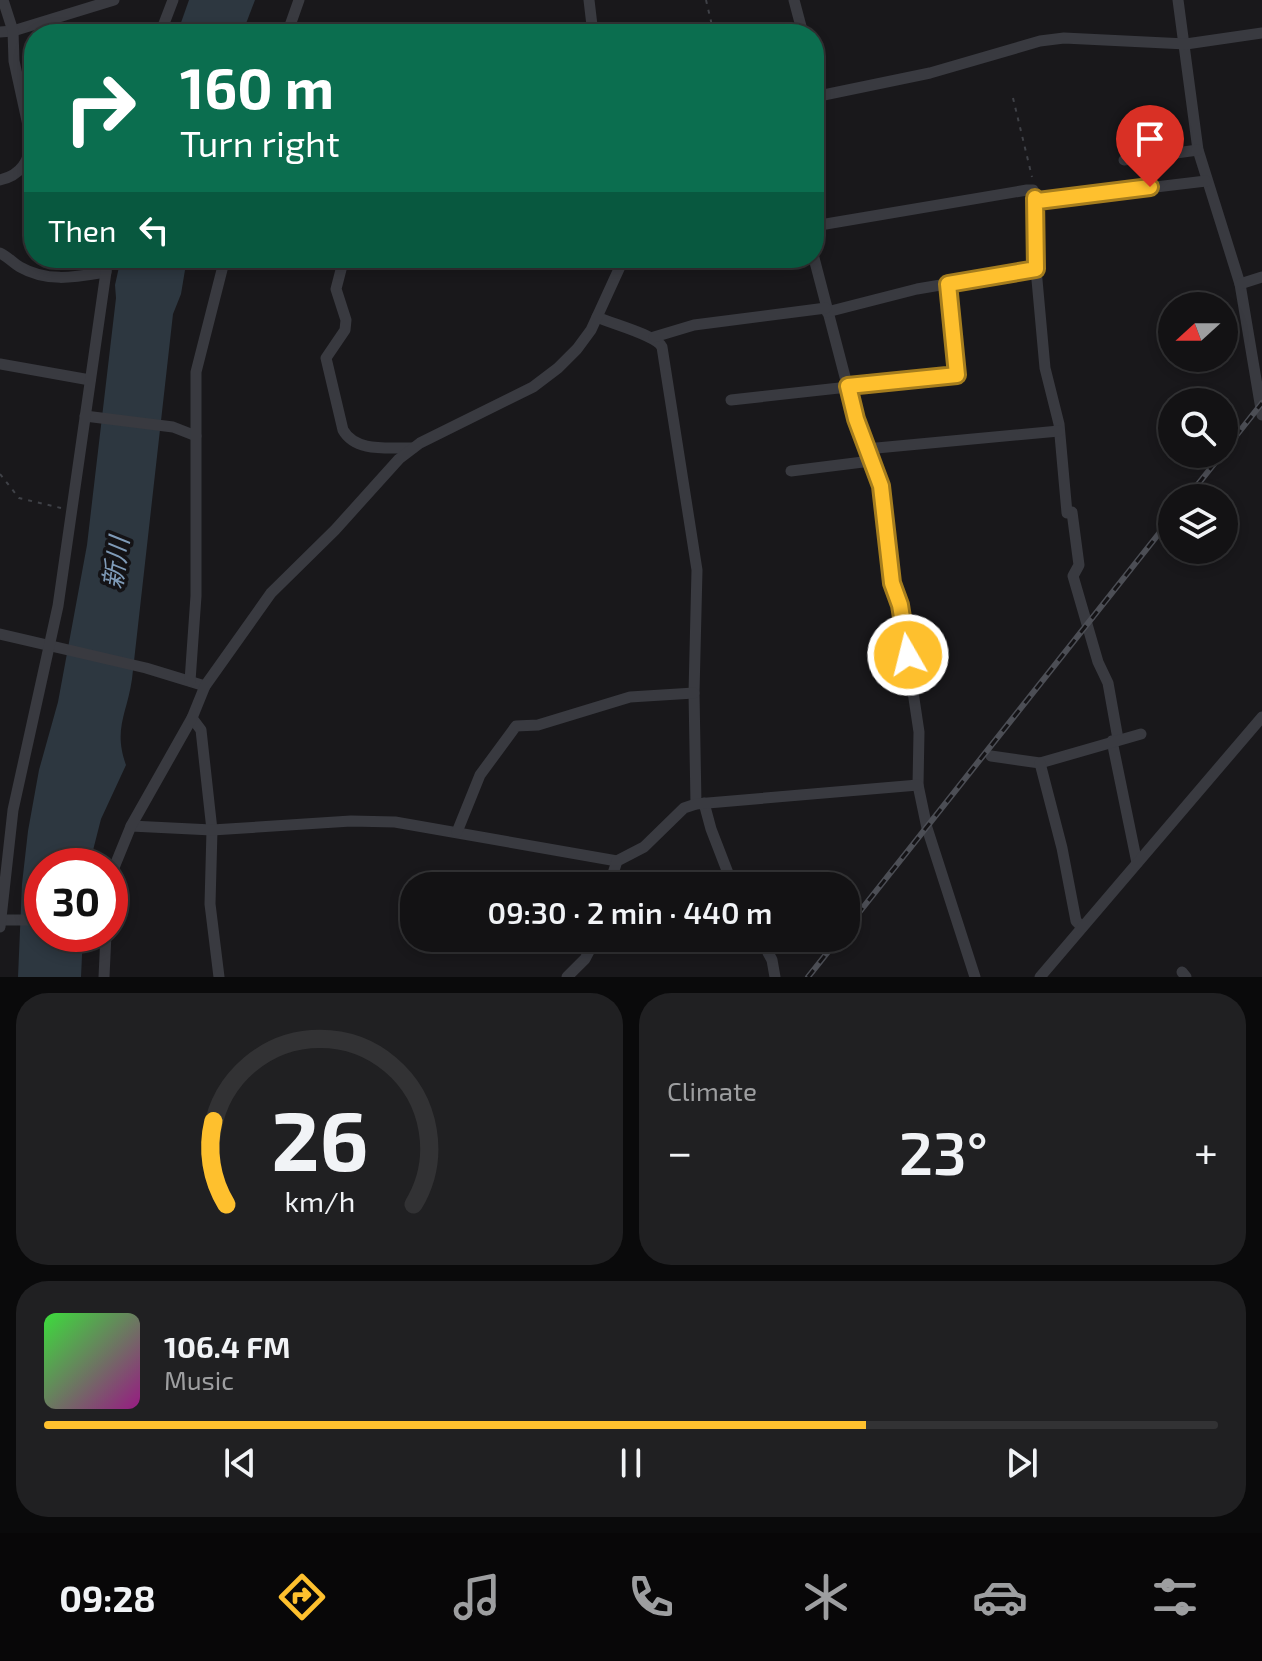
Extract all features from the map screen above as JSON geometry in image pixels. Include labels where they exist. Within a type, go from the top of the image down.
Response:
[{"type":"street","points":[[3,0],[6,31],[24,107]]},
{"type":"street","points":[[30,24],[114,0]]},
{"type":"street","points":[[164,24],[173,0]]},
{"type":"street","points":[[293,24],[299,0]]},
{"type":"street","points":[[589,0],[592,24]]},
{"type":"street","points":[[794,0],[800,24]]},
{"type":"street","points":[[1178,0],[1198,150],[1240,284],[1262,415]]},
{"type":"street","points":[[824,95],[930,73],[1040,41],[1064,38],[1186,44],[1262,33]]},
{"type":"street","points":[[1124,160],[1198,150]]},
{"type":"street","points":[[0,180],[18,173],[24,163]]},
{"type":"street","points":[[1034,194],[1038,201],[1206,181]]},
{"type":"street","points":[[824,225],[1034,194]]},
{"type":"street","points":[[1034,194],[1036,269],[1045,368],[1059,431],[1067,513],[1072,512],[1079,565],[1073,576],[1098,662],[1108,683],[1137,863]]},
{"type":"street","points":[[0,253],[19,267],[45,278],[72,278],[106,272]]},
{"type":"street","points":[[24,919],[0,923],[13,810],[52,646],[88,417],[90,380],[107,268]]},
{"type":"street","points":[[190,681],[196,596],[196,372],[222,268]]},
{"type":"street","points":[[341,268],[336,289],[346,320],[345,330],[326,358],[343,430],[348,439],[359,445],[413,448]]},
{"type":"street","points":[[122,848],[216,667],[271,593],[335,530],[380,477],[413,448],[533,387],[577,349],[597,317],[619,268]]},
{"type":"street","points":[[816,268],[848,386],[881,486],[892,583],[900,605],[919,732],[918,785],[931,841],[975,977]]},
{"type":"street","points":[[597,317],[620,328],[654,337],[694,325],[827,310],[1036,269]]},
{"type":"street","points":[[1240,284],[1262,277]]},
{"type":"street","points":[[731,400],[957,375],[948,284]]},
{"type":"street","points":[[654,337],[662,347],[665,361],[695,543],[699,592],[694,693],[700,803],[728,872]]},
{"type":"street","points":[[0,364],[90,380]]},
{"type":"street","points":[[88,417],[173,427],[196,436]]},
{"type":"street","points":[[791,471],[869,455],[1059,431]]},
{"type":"street","points":[[0,634],[146,668],[205,686]]},
{"type":"street","points":[[457,832],[480,775],[516,726],[538,725],[630,697],[694,693]]},
{"type":"street","points":[[1040,977],[1262,717]]},
{"type":"street","points":[[192,718],[201,730],[212,830],[210,904],[218,977]]},
{"type":"street","points":[[991,756],[1040,763],[1141,734]]},
{"type":"street","points":[[1040,763],[1062,848],[1076,921],[1082,927]]},
{"type":"street","points":[[131,826],[212,830],[362,821],[395,822],[617,861],[644,847],[684,808],[700,803],[918,785]]},
{"type":"street","points":[[613,872],[617,861]]},
{"type":"street","points":[[104,977],[105,952]]},
{"type":"street","points":[[567,977],[589,952]]},
{"type":"street","points":[[768,952],[775,977]]},
{"type":"path","points":[[706,0],[712,24]]},
{"type":"path","points":[[1013,98],[1034,194]]},
{"type":"path","points":[[0,474],[19,498],[71,510]]},
{"type":"water","points":[[189,0],[255,0],[246,24],[181,24]]},
{"type":"water","name":"新川","points":[[119,268],[185,268],[181,294],[173,314],[132,679],[122,722],[122,752],[126,765],[101,819],[94,848],[26,848],[39,770],[58,702],[87,545]]},
{"type":"water","points":[[24,866],[24,952],[82,952],[81,977],[18,977]]},
{"type":"railway","points":[[1238,433],[1262,403]]},
{"type":"railway","points":[[1198,484],[1211,468]]},
{"type":"railway","points":[[860,911],[1158,535]]},
{"type":"railway","points":[[808,977],[828,952]]},
{"type":"route","points":[[908,655],[900,605],[892,583],[881,486],[856,419],[848,386],[957,375],[948,284],[1036,269],[1035,198],[1038,201],[1150,187]]}]
